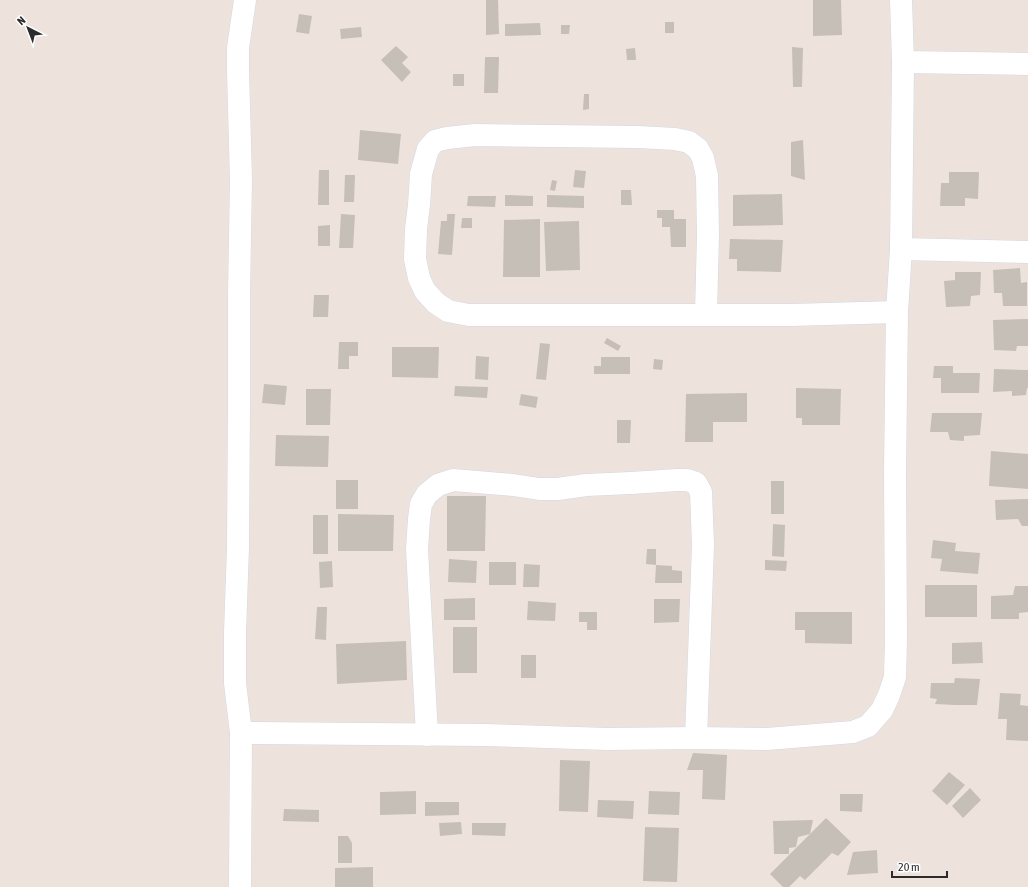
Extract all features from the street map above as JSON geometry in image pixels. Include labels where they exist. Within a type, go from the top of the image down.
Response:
[{"type":"street","points":[[240,887],[241,733],[235,676],[238,539],[238,295],[241,180],[238,48],[245,0]]},
{"type":"street","points":[[241,733],[486,735],[607,739],[767,739],[853,732],[868,726],[882,710],[895,677],[897,312],[901,249],[903,62],[901,0]]},
{"type":"street","points":[[903,62],[1028,64]]},
{"type":"street","points":[[706,314],[708,235],[707,176],[698,149],[689,142],[675,139],[638,137],[475,136],[447,138],[435,141],[428,149],[421,174],[415,258],[419,278],[425,291],[436,303],[448,311],[469,315],[807,314],[897,312]]},
{"type":"street","points":[[901,249],[1028,252]]},
{"type":"street","points":[[427,735],[417,549],[421,504],[427,494],[438,485],[453,480],[513,485],[539,489],[687,480],[696,483],[701,492],[702,501],[703,545],[696,738]]},
{"type":"building","points":[[486,0],[498,0],[499,34],[486,35]]},
{"type":"building","points":[[813,0],[841,0],[842,35],[813,36]]},
{"type":"building","points":[[299,14],[312,16],[309,34],[296,32]]},
{"type":"building","points":[[665,22],[674,22],[674,33],[665,33]]},
{"type":"building","points":[[540,23],[541,35],[505,36],[505,24]]},
{"type":"building","points":[[561,25],[570,25],[569,34],[561,34]]},
{"type":"building","points":[[361,27],[362,37],[341,39],[340,29]]},
{"type":"building","points":[[396,46],[408,57],[402,63],[411,72],[402,82],[381,60]]},
{"type":"building","points":[[792,47],[803,48],[802,87],[793,87]]},
{"type":"building","points":[[635,48],[636,60],[627,60],[626,49]]},
{"type":"building","points":[[485,57],[499,57],[498,93],[484,93]]},
{"type":"building","points":[[453,74],[464,74],[464,86],[453,86]]},
{"type":"building","points":[[584,94],[589,94],[589,109],[583,110]]},
{"type":"building","points":[[360,130],[401,134],[398,164],[358,160]]},
{"type":"building","points":[[803,140],[805,180],[791,176],[791,142]]},
{"type":"building","points":[[319,170],[329,170],[329,205],[318,205]]},
{"type":"building","points":[[575,170],[586,171],[584,188],[573,187]]},
{"type":"building","points":[[949,172],[979,172],[978,199],[965,198],[965,206],[940,206],[941,183],[949,183]]},
{"type":"building","points":[[345,175],[355,175],[354,202],[344,202]]},
{"type":"building","points":[[552,180],[557,181],[555,191],[550,190]]},
{"type":"building","points":[[621,190],[631,190],[632,205],[621,205]]},
{"type":"building","points":[[782,194],[783,225],[733,226],[733,195]]},
{"type":"building","points":[[505,195],[533,196],[533,206],[505,206]]},
{"type":"building","points":[[547,195],[584,196],[584,208],[547,207]]},
{"type":"building","points":[[468,196],[496,196],[495,207],[467,206]]},
{"type":"building","points":[[657,210],[674,210],[674,219],[686,219],[686,247],[671,247],[670,227],[662,227],[662,218],[657,218]]},
{"type":"building","points":[[341,214],[355,215],[353,248],[339,248]]},
{"type":"building","points":[[447,214],[455,214],[452,255],[438,254],[441,221],[447,221]]},
{"type":"building","points":[[462,218],[472,218],[472,228],[461,228]]},
{"type":"building","points":[[540,219],[540,277],[503,277],[504,220]]},
{"type":"building","points":[[579,221],[580,270],[546,271],[544,222]]},
{"type":"building","points":[[330,225],[330,246],[318,246],[318,226]]},
{"type":"building","points":[[730,239],[783,240],[781,272],[737,271],[737,259],[729,259]]},
{"type":"building","points":[[1020,268],[1021,283],[1027,282],[1027,306],[1003,306],[1002,293],[994,293],[993,270]]},
{"type":"building","points":[[955,272],[981,272],[980,295],[971,296],[970,306],[946,307],[944,281],[955,280]]},
{"type":"building","points":[[314,295],[329,295],[328,317],[313,317]]},
{"type":"building","points":[[1028,319],[1028,346],[1017,346],[1016,351],[994,350],[993,320]]},
{"type":"building","points":[[607,338],[621,346],[618,351],[604,343]]},
{"type":"building","points":[[339,342],[358,342],[358,356],[349,356],[349,369],[338,369]]},
{"type":"building","points":[[540,343],[550,344],[546,380],[536,379]]},
{"type":"building","points":[[392,347],[439,347],[438,378],[392,377]]},
{"type":"building","points":[[476,356],[489,357],[488,380],[475,379]]},
{"type":"building","points":[[601,357],[630,357],[630,374],[594,374],[594,366],[601,366]]},
{"type":"building","points":[[654,359],[663,360],[662,370],[653,369]]},
{"type":"building","points":[[934,366],[953,366],[953,373],[980,373],[979,393],[941,393],[941,378],[933,378]]},
{"type":"building","points":[[994,369],[1028,370],[1028,388],[1026,395],[1012,396],[1012,391],[993,392]]},
{"type":"building","points":[[264,384],[287,386],[285,405],[262,403]]},
{"type":"building","points":[[455,386],[488,387],[487,398],[454,396]]},
{"type":"building","points":[[796,388],[841,389],[840,425],[802,425],[802,418],[796,418]]},
{"type":"building","points":[[306,389],[331,389],[330,425],[306,425]]},
{"type":"building","points":[[747,393],[747,422],[713,422],[713,442],[685,442],[686,394]]},
{"type":"building","points":[[521,394],[538,397],[536,408],[519,405]]},
{"type":"building","points":[[932,413],[982,413],[980,435],[964,436],[964,441],[950,440],[948,432],[930,432]]},
{"type":"building","points":[[617,420],[631,420],[630,443],[617,443]]},
{"type":"building","points":[[276,435],[329,436],[328,467],[275,466]]},
{"type":"building","points":[[991,451],[1028,454],[1028,489],[989,486]]},
{"type":"building","points":[[336,480],[358,480],[358,509],[336,509]]},
{"type":"building","points":[[771,481],[784,481],[784,514],[771,514]]},
{"type":"building","points":[[447,496],[486,496],[485,551],[447,551]]},
{"type":"building","points":[[1028,499],[1028,526],[1022,526],[1018,519],[996,520],[995,500]]},
{"type":"building","points":[[338,514],[394,515],[393,551],[338,551]]},
{"type":"building","points":[[313,515],[328,515],[328,554],[313,554]]},
{"type":"building","points":[[773,524],[785,525],[784,557],[772,556]]},
{"type":"building","points":[[933,540],[956,543],[955,551],[980,553],[978,574],[940,571],[942,559],[931,558]]},
{"type":"building","points":[[647,549],[656,549],[656,565],[646,564]]},
{"type":"building","points":[[449,559],[477,561],[476,583],[448,582]]},
{"type":"building","points":[[765,560],[787,561],[786,571],[765,570]]},
{"type":"building","points":[[332,561],[333,587],[320,588],[319,562]]},
{"type":"building","points":[[489,562],[516,562],[516,585],[489,585]]},
{"type":"building","points":[[524,564],[540,565],[539,587],[523,587]]},
{"type":"building","points":[[656,565],[672,566],[672,570],[682,571],[682,583],[655,583]]},
{"type":"building","points":[[925,585],[977,585],[977,617],[925,617]]},
{"type":"building","points":[[1015,586],[1028,586],[1028,612],[1019,613],[1019,619],[991,619],[991,596],[1013,595]]},
{"type":"building","points":[[475,598],[475,620],[444,620],[444,599]]},
{"type":"building","points":[[654,599],[680,599],[679,622],[654,623]]},
{"type":"building","points":[[528,601],[556,603],[555,621],[527,620]]},
{"type":"building","points":[[317,607],[327,607],[326,640],[315,639]]},
{"type":"building","points":[[579,612],[597,612],[597,630],[587,630],[587,622],[579,622]]},
{"type":"building","points":[[795,612],[852,612],[852,644],[805,643],[805,630],[795,630]]},
{"type":"building","points":[[453,627],[477,627],[477,673],[453,673]]},
{"type":"building","points":[[406,641],[407,680],[337,684],[336,644]]},
{"type":"building","points":[[982,642],[983,663],[952,664],[952,643]]},
{"type":"building","points":[[521,655],[536,655],[536,678],[521,678]]},
{"type":"building","points":[[955,678],[980,679],[977,705],[935,704],[937,699],[930,698],[931,683],[954,683]]},
{"type":"building","points":[[1000,693],[1021,694],[1020,705],[1028,706],[1028,741],[1006,740],[1007,719],[998,719]]},
{"type":"building","points":[[693,753],[727,755],[725,800],[702,799],[703,770],[687,770]]},
{"type":"building","points":[[560,760],[590,761],[588,812],[559,811]]},
{"type":"building","points":[[949,772],[965,785],[947,805],[932,791]]},
{"type":"building","points":[[970,788],[981,800],[963,818],[952,806]]},
{"type":"building","points":[[416,791],[416,814],[380,815],[380,792]]},
{"type":"building","points":[[649,791],[680,792],[679,815],[648,814]]},
{"type":"building","points":[[840,794],[863,794],[862,812],[840,811]]},
{"type":"building","points":[[598,800],[634,801],[633,819],[597,817]]},
{"type":"building","points":[[425,802],[459,802],[459,815],[425,816]]},
{"type":"building","points":[[284,809],[319,810],[319,822],[283,821]]},
{"type":"building","points":[[826,818],[851,842],[838,856],[832,853],[805,880],[800,876],[789,887],[783,887],[770,874]]},
{"type":"building","points":[[813,820],[810,834],[798,837],[796,847],[789,848],[789,854],[774,854],[773,821]]},
{"type":"building","points":[[461,822],[462,834],[440,836],[439,823]]},
{"type":"building","points":[[472,823],[506,823],[505,836],[472,835]]},
{"type":"building","points":[[645,827],[679,828],[677,882],[643,881]]},
{"type":"building","points":[[338,836],[348,836],[352,843],[352,863],[338,863]]},
{"type":"building","points":[[877,850],[878,873],[847,875],[853,852]]},
{"type":"building","points":[[373,867],[373,887],[335,887],[335,868]]}]
